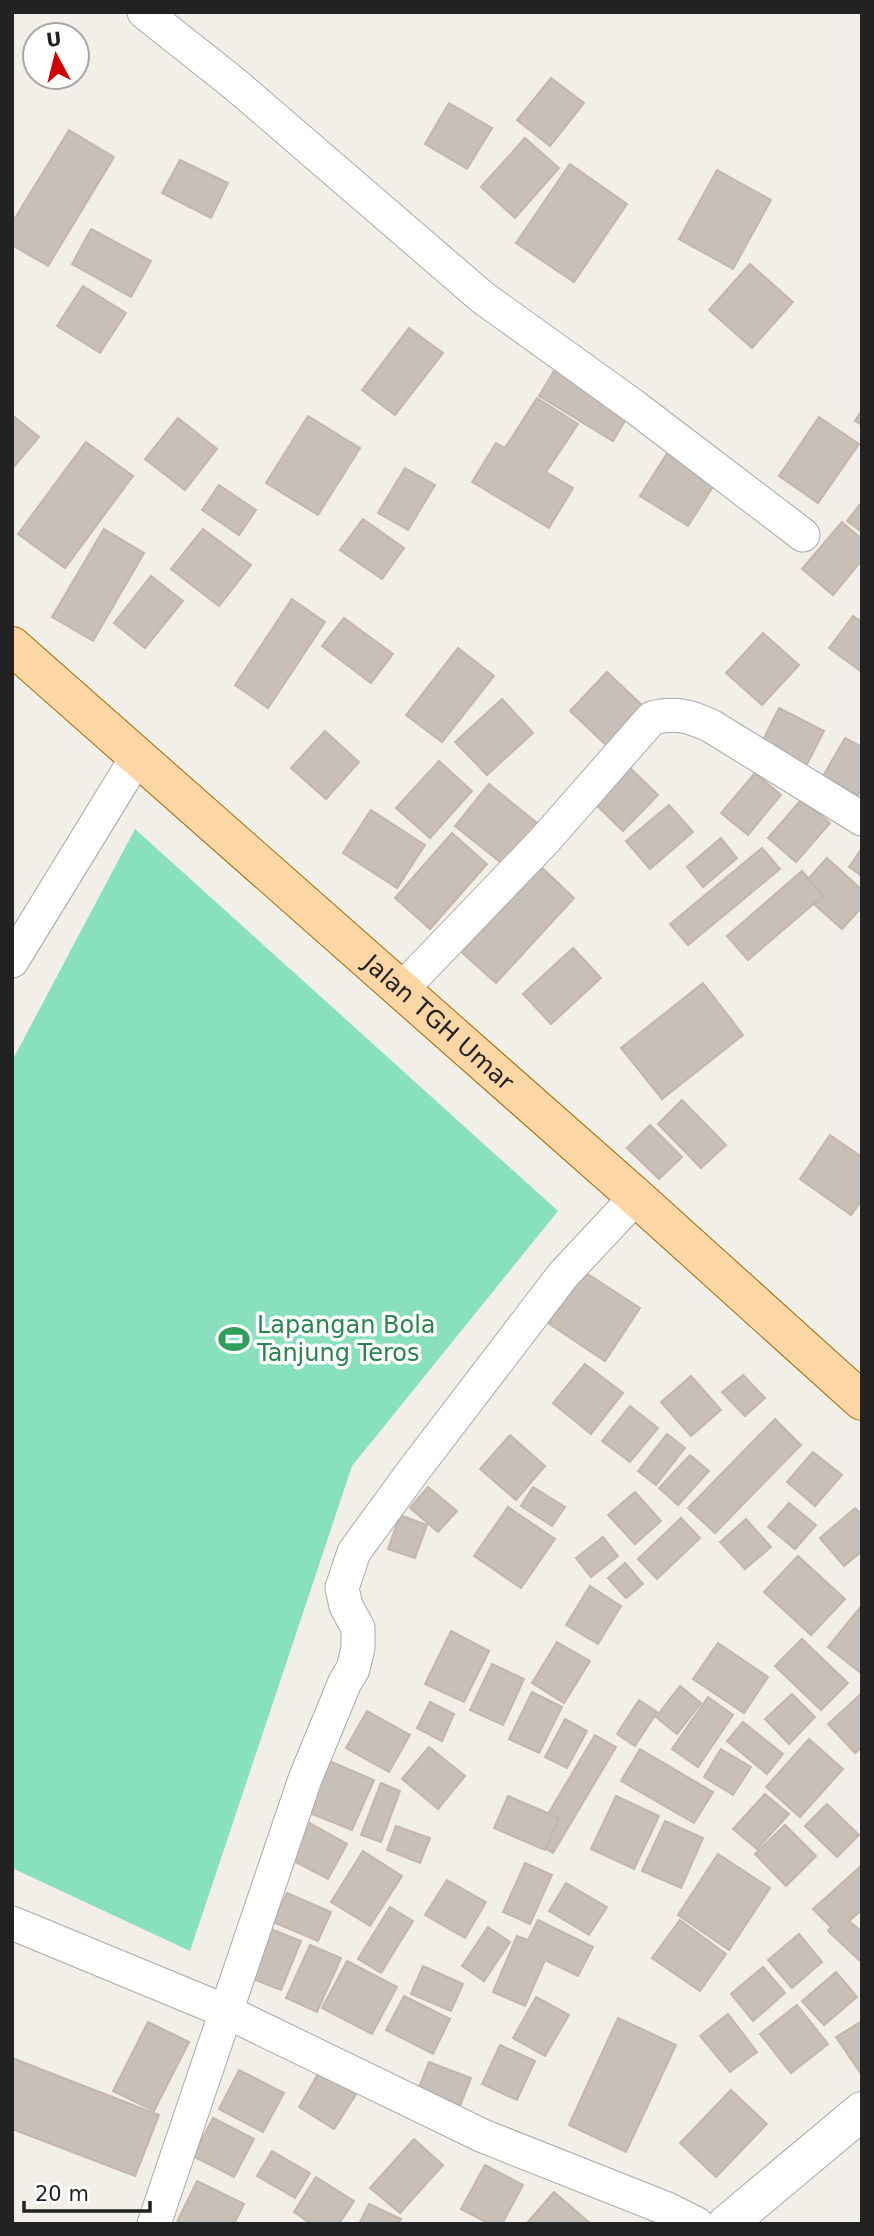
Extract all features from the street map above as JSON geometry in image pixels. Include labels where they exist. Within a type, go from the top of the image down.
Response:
[{"type":"main road","name":"Jalan TGH Umar","points":[[12,646],[636,1197],[862,1401]]},
{"type":"street","points":[[144,12],[236,85],[482,297],[635,407],[803,535]]},
{"type":"street","points":[[401,990],[544,841],[652,718],[666,714],[687,715],[711,726],[862,820]]},
{"type":"street","points":[[12,961],[137,757]]},
{"type":"street","points":[[154,2224],[305,1779],[345,1682],[353,1669],[358,1648],[358,1628],[346,1606],[342,1588],[354,1552],[563,1275],[636,1197]]},
{"type":"street","points":[[12,1923],[225,2011],[441,2118],[665,2208],[697,2224]]},
{"type":"street","points":[[727,2224],[862,2111]]},
{"type":"green space","name":"Lapangan Bola Tanjung Teros","points":[[135,829],[558,1211],[352,1466],[190,1951],[12,1868],[12,1061]]},
{"type":"building","points":[[551,78],[584,103],[550,146],[517,120]]},
{"type":"building","points":[[449,103],[492,128],[467,169],[425,144]]},
{"type":"building","points":[[69,130],[114,157],[48,266],[12,245],[12,223]]},
{"type":"building","points":[[525,138],[559,168],[515,218],[481,187]]},
{"type":"building","points":[[180,160],[228,183],[211,218],[162,193]]},
{"type":"building","points":[[570,164],[627,204],[574,282],[516,243]]},
{"type":"building","points":[[717,170],[771,200],[733,269],[679,239]]},
{"type":"building","points":[[91,229],[151,261],[131,297],[72,264]]},
{"type":"building","points":[[750,264],[793,302],[752,348],[709,310]]},
{"type":"building","points":[[83,286],[126,313],[100,353],[57,326]]},
{"type":"building","points":[[409,328],[443,353],[395,415],[362,390]]},
{"type":"building","points":[[560,361],[633,407],[613,441],[539,396]]},
{"type":"building","points":[[537,398],[578,424],[546,472],[573,488],[549,528],[472,482],[496,443],[505,448]]},
{"type":"building","points":[[862,410],[862,425],[855,421]]},
{"type":"building","points":[[12,415],[39,437],[12,469]]},
{"type":"building","points":[[308,416],[360,448],[318,515],[266,483]]},
{"type":"building","points":[[819,417],[859,444],[818,503],[779,476]]},
{"type":"building","points":[[178,418],[217,449],[185,490],[145,459]]},
{"type":"building","points":[[86,442],[133,476],[65,568],[18,534]]},
{"type":"building","points":[[673,444],[721,474],[688,526],[640,496]]},
{"type":"building","points":[[405,468],[435,485],[408,530],[378,513]]},
{"type":"building","points":[[219,485],[256,510],[239,535],[202,510]]},
{"type":"building","points":[[862,502],[862,532],[847,521]]},
{"type":"building","points":[[363,519],[404,548],[382,579],[340,550]]},
{"type":"building","points":[[842,522],[862,539],[862,560],[833,595],[802,569]]},
{"type":"building","points":[[104,529],[144,553],[93,641],[52,617]]},
{"type":"building","points":[[203,529],[251,565],[219,606],[171,569]]},
{"type":"building","points":[[151,576],[183,601],[145,648],[114,623]]},
{"type":"building","points":[[292,599],[325,622],[268,708],[235,685]]},
{"type":"building","points":[[853,616],[862,622],[862,672],[829,648]]},
{"type":"building","points":[[344,618],[393,654],[371,683],[322,646]]},
{"type":"building","points":[[763,633],[799,665],[762,705],[726,673]]},
{"type":"building","points":[[458,648],[494,676],[442,742],[406,715]]},
{"type":"building","points":[[607,672],[644,707],[607,746],[570,711]]},
{"type":"building","points":[[502,699],[533,733],[487,775],[455,742]]},
{"type":"building","points":[[779,708],[824,731],[805,768],[760,746]]},
{"type":"building","points":[[325,731],[359,762],[326,799],[291,768]]},
{"type":"building","points":[[845,738],[862,747],[862,787],[858,795],[823,776]]},
{"type":"building","points":[[439,761],[472,791],[430,838],[396,808]]},
{"type":"building","points":[[626,764],[658,795],[623,831],[591,800]]},
{"type":"building","points":[[755,773],[781,795],[748,835],[721,813]]},
{"type":"building","points":[[489,784],[543,828],[509,869],[455,826]]},
{"type":"building","points":[[802,799],[830,823],[796,862],[768,838]]},
{"type":"building","points":[[669,805],[693,832],[650,869],[626,841]]},
{"type":"building","points":[[371,810],[425,845],[397,888],[343,853]]},
{"type":"building","points":[[452,833],[487,864],[430,929],[395,898]]},
{"type":"building","points":[[721,838],[737,858],[703,887],[687,867]]},
{"type":"building","points":[[762,848],[780,869],[688,945],[670,924]]},
{"type":"building","points":[[862,848],[862,876],[849,867]]},
{"type":"building","points":[[827,858],[862,890],[862,907],[842,929],[798,890]]},
{"type":"building","points":[[537,863],[574,898],[496,983],[458,949]]},
{"type":"building","points":[[802,871],[823,896],[748,960],[727,936]]},
{"type":"building","points":[[573,948],[601,978],[551,1024],[523,994]]},
{"type":"building","points":[[703,983],[743,1035],[662,1099],[621,1048]]},
{"type":"building","points":[[682,1100],[726,1145],[701,1168],[658,1124]]},
{"type":"building","points":[[650,1125],[682,1157],[659,1179],[627,1148]]},
{"type":"building","points":[[830,1135],[862,1157],[862,1200],[851,1215],[800,1179]]},
{"type":"building","points":[[583,1271],[640,1308],[605,1361],[548,1323]]},
{"type":"building","points":[[585,1364],[623,1393],[591,1434],[553,1403]]},
{"type":"building","points":[[743,1375],[765,1398],[745,1416],[722,1392]]},
{"type":"building","points":[[691,1376],[721,1410],[691,1436],[661,1402]]},
{"type":"building","points":[[630,1406],[658,1428],[630,1462],[602,1441]]},
{"type":"building","points":[[775,1419],[801,1445],[715,1533],[688,1508]]},
{"type":"building","points":[[667,1434],[685,1448],[656,1485],[638,1471]]},
{"type":"building","points":[[510,1435],[545,1466],[516,1500],[480,1469]]},
{"type":"building","points":[[813,1452],[842,1475],[815,1506],[787,1482]]},
{"type":"building","points":[[690,1455],[709,1471],[678,1505],[659,1488]]},
{"type":"building","points":[[428,1487],[457,1511],[438,1532],[410,1508]]},
{"type":"building","points":[[533,1487],[565,1507],[552,1526],[521,1506]]},
{"type":"building","points":[[635,1492],[661,1521],[635,1544],[608,1515]]},
{"type":"building","points":[[789,1503],[816,1525],[795,1549],[768,1527]]},
{"type":"building","points":[[508,1507],[555,1539],[521,1588],[474,1556]]},
{"type":"building","points":[[855,1508],[862,1515],[862,1551],[844,1566],[820,1538]]},
{"type":"building","points":[[400,1515],[427,1525],[415,1558],[388,1549]]},
{"type":"building","points":[[681,1518],[700,1538],[657,1579],[638,1559]]},
{"type":"building","points":[[746,1519],[771,1547],[745,1569],[720,1542]]},
{"type":"building","points":[[603,1537],[618,1556],[591,1577],[576,1558]]},
{"type":"building","points":[[798,1556],[845,1599],[811,1635],[764,1592]]},
{"type":"building","points":[[625,1563],[643,1584],[626,1598],[608,1578]]},
{"type":"building","points":[[590,1586],[621,1606],[598,1644],[566,1625]]},
{"type":"building","points":[[862,1605],[862,1674],[828,1647]]},
{"type":"building","points":[[451,1631],[489,1651],[464,1702],[425,1684]]},
{"type":"building","points":[[802,1639],[848,1683],[821,1710],[775,1666]]},
{"type":"building","points":[[557,1642],[590,1661],[564,1703],[532,1683]]},
{"type":"building","points":[[718,1643],[768,1677],[744,1713],[693,1679]]},
{"type":"building","points":[[492,1664],[524,1679],[503,1725],[470,1710]]},
{"type":"building","points":[[680,1686],[701,1703],[677,1734],[656,1717]]},
{"type":"building","points":[[532,1692],[562,1707],[539,1753],[509,1739]]},
{"type":"building","points":[[862,1693],[862,1747],[855,1753],[828,1724]]},
{"type":"building","points":[[792,1694],[815,1717],[789,1744],[765,1719]]},
{"type":"building","points":[[708,1697],[733,1715],[698,1767],[672,1749]]},
{"type":"building","points":[[639,1700],[657,1712],[635,1746],[617,1734]]},
{"type":"building","points":[[430,1702],[454,1714],[442,1741],[417,1728]]},
{"type":"building","points":[[367,1711],[410,1735],[389,1772],[346,1748]]},
{"type":"building","points":[[565,1719],[587,1731],[567,1768],[545,1757]]},
{"type":"building","points":[[743,1722],[783,1754],[767,1774],[727,1741]]},
{"type":"building","points":[[595,1735],[616,1747],[553,1853],[532,1841]]},
{"type":"building","points":[[809,1739],[843,1769],[800,1817],[766,1787]]},
{"type":"building","points":[[429,1747],[465,1776],[438,1809],[402,1779]]},
{"type":"building","points":[[640,1749],[713,1792],[694,1823],[621,1781]]},
{"type":"building","points":[[721,1749],[751,1767],[733,1795],[704,1777]]},
{"type":"building","points":[[329,1761],[374,1780],[352,1830],[307,1812]]},
{"type":"building","points":[[381,1783],[400,1791],[381,1842],[361,1835]]},
{"type":"building","points":[[765,1794],[789,1814],[757,1849],[733,1829]]},
{"type":"building","points":[[508,1796],[559,1818],[545,1850],[494,1828]]},
{"type":"building","points":[[616,1796],[659,1816],[634,1869],[591,1849]]},
{"type":"building","points":[[827,1804],[859,1835],[837,1857],[805,1826]]},
{"type":"building","points":[[665,1821],[703,1838],[681,1888],[642,1871]]},
{"type":"building","points":[[308,1822],[347,1844],[328,1879],[288,1858]]},
{"type":"building","points":[[785,1825],[816,1856],[786,1886],[755,1854]]},
{"type":"building","points":[[396,1826],[430,1838],[420,1863],[387,1850]]},
{"type":"building","points":[[363,1851],[402,1876],[370,1926],[331,1902]]},
{"type":"building","points":[[718,1854],[770,1888],[729,1950],[678,1915]]},
{"type":"building","points":[[525,1863],[552,1875],[530,1924],[503,1912]]},
{"type":"building","points":[[862,1865],[862,1910],[849,1921],[862,1932],[862,1957],[859,1960],[828,1931],[831,1927],[813,1909]]},
{"type":"building","points":[[447,1880],[486,1902],[465,1938],[425,1915]]},
{"type":"building","points":[[566,1883],[607,1907],[589,1935],[549,1911]]},
{"type":"building","points":[[287,1893],[331,1912],[318,1941],[273,1922]]},
{"type":"building","points":[[390,1907],[413,1921],[381,1973],[358,1959]]},
{"type":"building","points":[[538,1920],[593,1947],[578,1976],[545,1960],[525,2006],[493,1992],[517,1936],[528,1940]]},
{"type":"building","points":[[680,1920],[726,1954],[700,1991],[652,1958]]},
{"type":"building","points":[[488,1927],[510,1942],[484,1981],[462,1966]]},
{"type":"building","points":[[268,1928],[301,1941],[281,1990],[248,1977]]},
{"type":"building","points":[[799,1934],[822,1962],[792,1988],[768,1960]]},
{"type":"building","points":[[310,1945],[341,1958],[317,2012],[286,1998]]},
{"type":"building","points":[[347,1961],[397,1987],[372,2034],[322,2008]]},
{"type":"building","points":[[423,1966],[463,1984],[451,2011],[411,1994]]},
{"type":"building","points":[[763,1967],[785,1993],[753,2021],[731,1994]]},
{"type":"building","points":[[836,1972],[857,1997],[824,2025],[802,2001]]},
{"type":"building","points":[[404,1996],[450,2019],[433,2054],[386,2030]]},
{"type":"building","points":[[536,1997],[569,2015],[545,2056],[513,2038]]},
{"type":"building","points":[[797,2005],[828,2044],[791,2073],[760,2034]]},
{"type":"building","points":[[728,2014],[757,2052],[730,2072],[700,2036]]},
{"type":"building","points":[[618,2018],[676,2045],[626,2152],[569,2125]]},
{"type":"building","points":[[862,2021],[862,2073],[861,2074],[836,2037]]},
{"type":"building","points":[[148,2022],[189,2042],[154,2111],[113,2091]]},
{"type":"building","points":[[500,2045],[535,2061],[517,2100],[482,2084]]},
{"type":"building","points":[[12,2058],[159,2115],[135,2176],[12,2129]]},
{"type":"building","points":[[429,2062],[471,2078],[460,2106],[418,2090]]},
{"type":"building","points":[[321,2069],[358,2091],[334,2129],[299,2107]]},
{"type":"building","points":[[239,2070],[284,2093],[263,2132],[219,2109]]},
{"type":"building","points":[[731,2090],[767,2124],[716,2177],[680,2143]]},
{"type":"building","points":[[213,2118],[254,2139],[234,2177],[193,2156]]},
{"type":"building","points":[[414,2139],[443,2165],[400,2213],[370,2188]]},
{"type":"building","points":[[272,2151],[310,2173],[295,2198],[257,2176]]},
{"type":"building","points":[[485,2165],[523,2185],[502,2224],[490,2224],[461,2209]]},
{"type":"building","points":[[316,2177],[354,2201],[339,2224],[311,2224],[294,2212]]},
{"type":"building","points":[[197,2181],[244,2204],[234,2224],[176,2224]]},
{"type":"building","points":[[554,2192],[591,2224],[526,2224]]},
{"type":"building","points":[[369,2204],[401,2219],[398,2224],[359,2224]]},
{"type":"place","name":"Lapangan Bola Tanjung Teros","points":[[234,1339]]}]
